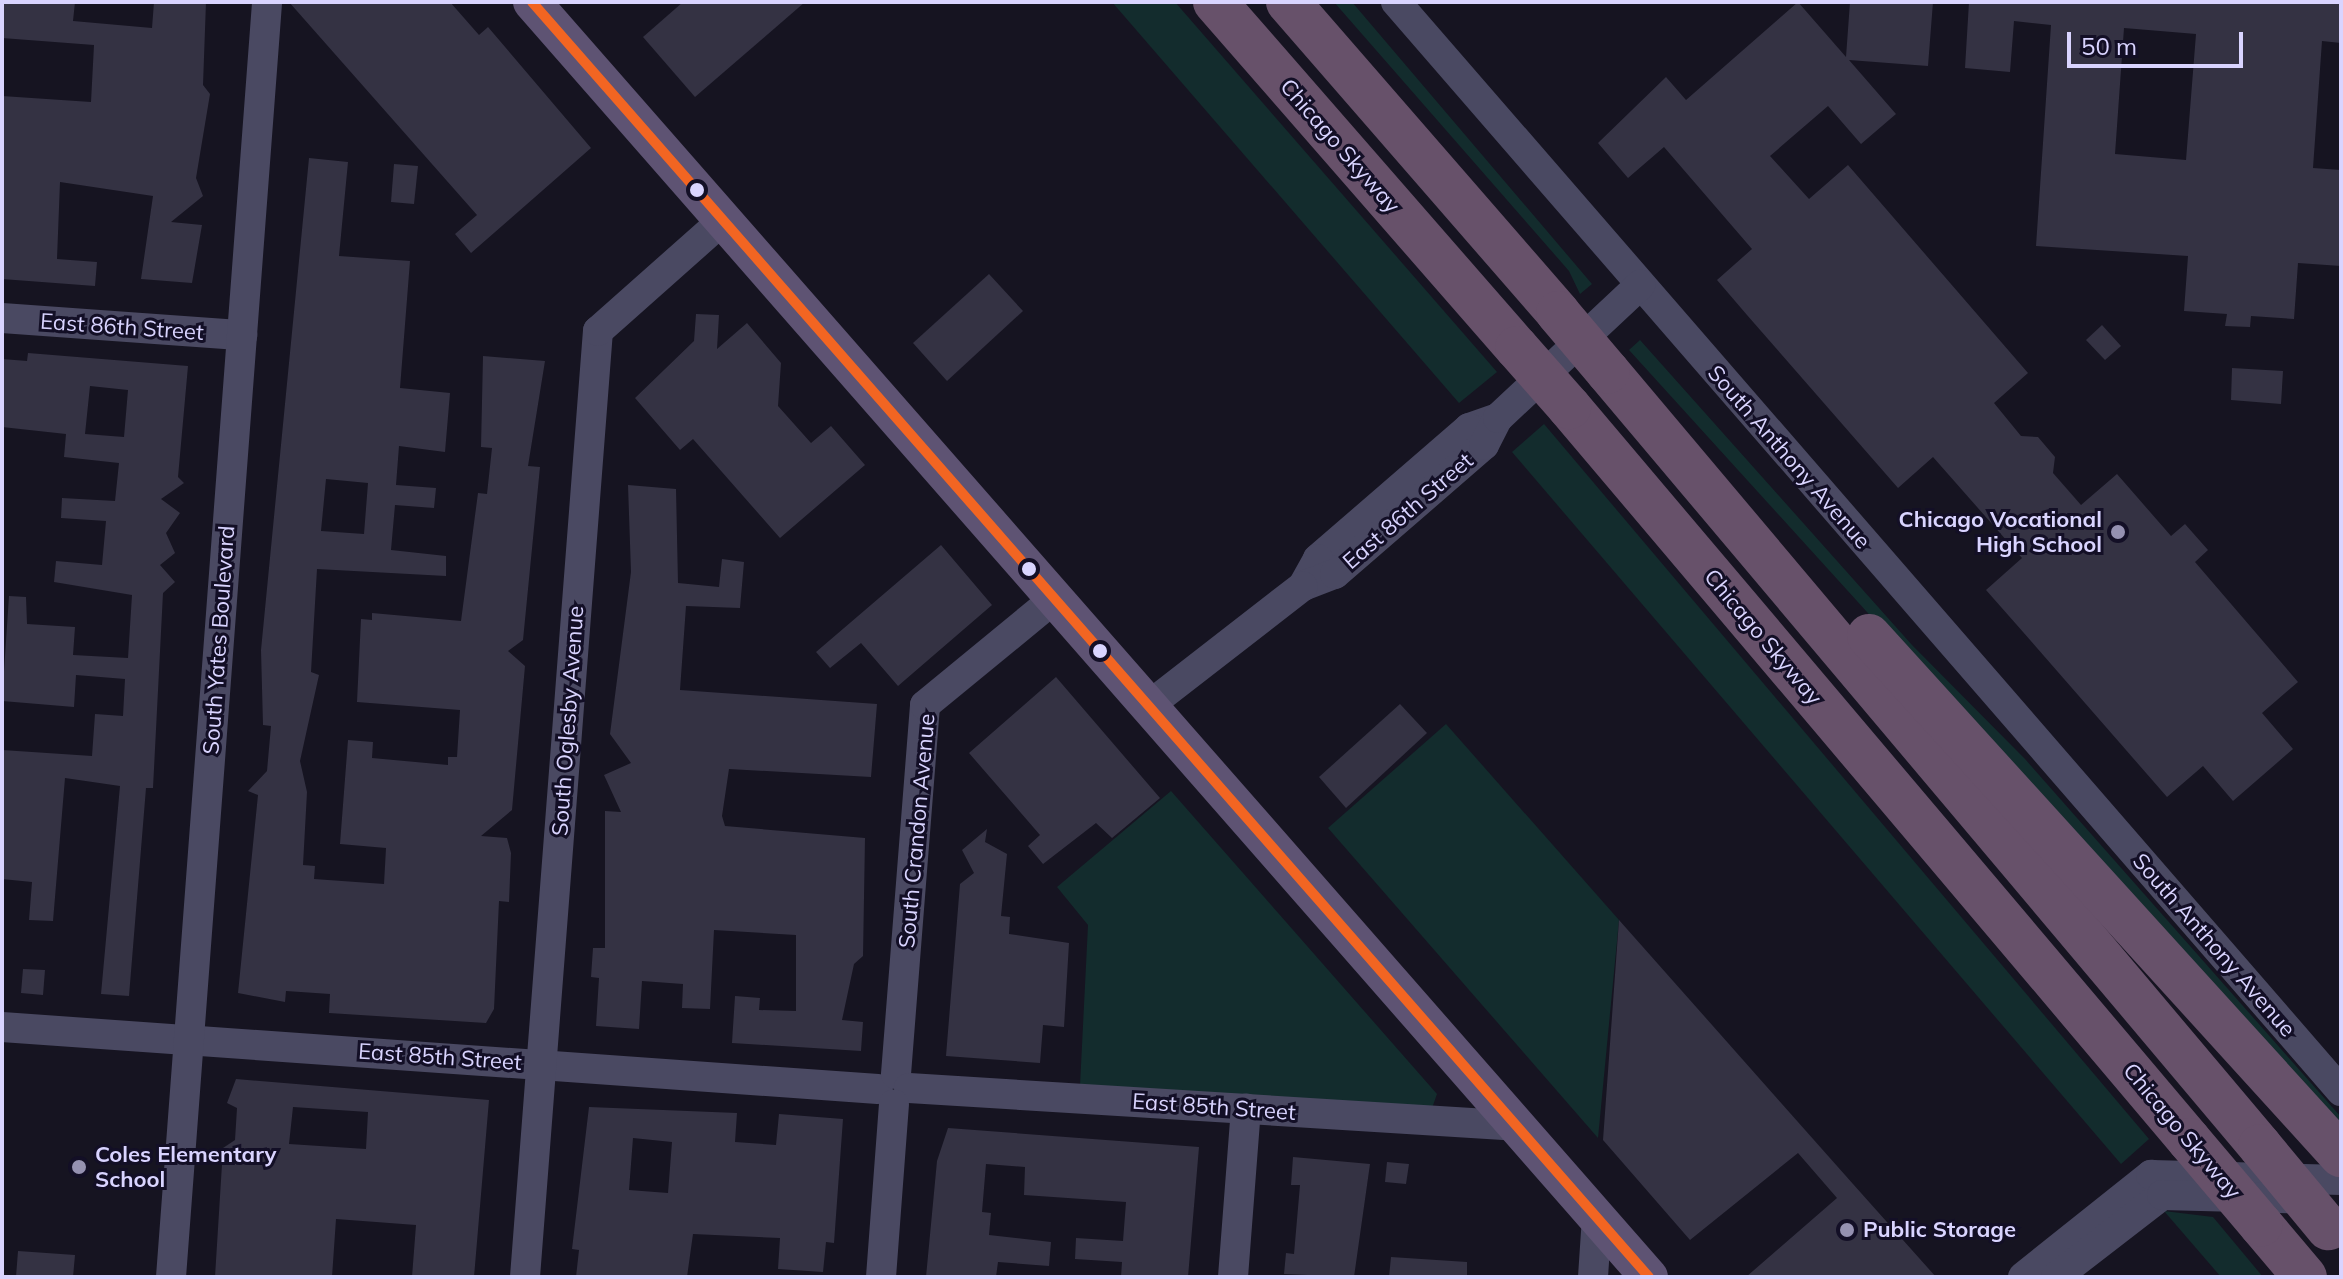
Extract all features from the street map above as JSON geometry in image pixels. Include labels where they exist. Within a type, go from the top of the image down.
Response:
[{"type":"highway","name":"Chicago Skyway","points":[[1215,2],[1569,407],[2305,1277]]},
{"type":"highway","points":[[1288,2],[1686,460],[2260,1146],[2337,1224]]},
{"type":"highway","points":[[1686,460],[1753,501],[2339,1162]]},
{"type":"main road","points":[[532,2],[1147,707],[1520,1126],[1649,1277]]},
{"type":"street","name":"South Yates Boulevard","points":[[171,1277],[267,2]]},
{"type":"street","name":"South Anthony Avenue","points":[[1396,2],[2341,1091]]},
{"type":"street","name":"South Oglesby Avenue","points":[[525,1277],[598,331],[723,220]]},
{"type":"street","name":"East 86th Street","points":[[1147,707],[1303,586],[1318,559],[1469,428],[1498,418],[1640,285]]},
{"type":"street","name":"East 86th Street","points":[[2,318],[242,335]]},
{"type":"street","name":"South Crandon Avenue","points":[[881,1277],[925,705],[1054,599]]},
{"type":"street","name":"East 85th Street","points":[[2,1027],[894,1089],[1520,1126]]},
{"type":"street","points":[[1233,1277],[1246,1109]]},
{"type":"street","points":[[2023,1277],[2151,1175],[2339,1162]]},
{"type":"street","points":[[2056,1277],[2162,1195],[2337,1224]]},
{"type":"street","points":[[1593,1277],[1597,1216]]},
{"type":"green space","points":[[1112,2],[1175,2],[1497,372],[1459,403]]},
{"type":"green space","points":[[1334,2],[1352,2],[1592,284],[1580,294],[1569,271]]},
{"type":"green space","points":[[1640,340],[1912,645],[2025,759],[2341,1117],[2341,1134],[1629,350]]},
{"type":"green space","points":[[1544,424],[2149,1139],[2121,1164],[1512,452]]},
{"type":"green space","points":[[1446,724],[1619,920],[1598,1138],[1328,828]]},
{"type":"green space","points":[[1171,791],[1437,1094],[1431,1111],[1080,1086],[1088,925],[1057,887]]},
{"type":"green space","points":[[2164,1211],[2213,1217],[2263,1277],[2221,1277]]},
{"type":"building","points":[[2,2],[75,2],[73,21],[152,28],[154,2],[206,2],[203,85],[210,94],[196,178],[203,196],[171,222],[202,225],[192,283],[141,279],[153,196],[60,182],[57,259],[97,262],[95,286],[2,279],[2,96],[91,102],[94,45],[2,38]]},
{"type":"building","points":[[289,2],[450,2],[479,35],[488,27],[591,148],[471,253],[455,234],[477,215]]},
{"type":"building","points":[[683,2],[805,2],[695,97],[643,37]]},
{"type":"building","name":"Chicago Vocational High School","points":[[1798,2],[1846,57],[1850,2],[1933,2],[1928,66],[1849,60],[1896,114],[1861,144],[1828,106],[1770,156],[1809,199],[1848,165],[2028,373],[1994,403],[2021,436],[2038,437],[2055,457],[2053,473],[2081,505],[2117,474],[2171,536],[2185,524],[2208,550],[2195,562],[2298,682],[2262,713],[2293,749],[2233,801],[2203,766],[2167,797],[1986,590],[2022,558],[1933,457],[1898,488],[1747,315],[1717,280],[1752,249],[1664,147],[1628,178],[1598,143],[1666,77],[1686,100]]},
{"type":"building","points":[[1969,2],[2341,2],[2341,43],[2322,41],[2313,168],[2341,170],[2341,266],[2298,263],[2294,319],[2251,316],[2250,327],[2225,326],[2227,314],[2184,311],[2188,256],[2036,246],[2051,25],[2014,21],[2010,72],[1965,68]],"holes":[[[2124,28],[2196,34],[2186,160],[2115,154]]]},
{"type":"building","points":[[309,158],[348,162],[339,256],[410,261],[400,388],[450,393],[445,452],[399,446],[396,485],[436,488],[434,508],[395,505],[391,550],[446,556],[446,576],[317,569],[311,672],[319,675],[300,761],[307,792],[303,865],[315,866],[314,879],[384,884],[386,848],[340,844],[348,740],[373,742],[372,758],[448,765],[448,757],[457,757],[460,710],[357,702],[361,619],[372,620],[372,613],[461,621],[478,493],[487,494],[492,448],[481,447],[483,356],[545,361],[528,466],[540,467],[523,640],[508,651],[525,666],[512,810],[481,836],[507,838],[511,853],[509,902],[499,901],[494,1009],[486,1023],[329,1013],[330,994],[286,991],[285,1002],[238,993],[258,795],[248,791],[267,771],[271,726],[263,725],[261,650]],"holes":[[[326,479],[368,483],[364,534],[321,531]]]},
{"type":"building","points":[[394,164],[418,166],[414,204],[391,202]]},
{"type":"building","points":[[989,274],[1023,311],[947,381],[913,343]]},
{"type":"building","points":[[696,314],[719,315],[717,349],[747,323],[781,363],[778,406],[811,443],[831,426],[865,465],[780,538],[693,439],[680,450],[635,398],[694,341]]},
{"type":"building","points":[[2102,325],[2121,346],[2105,360],[2086,340]]},
{"type":"building","points":[[28,353],[188,366],[178,477],[184,483],[161,499],[180,513],[166,533],[175,553],[160,565],[175,582],[163,593],[153,788],[146,788],[129,996],[101,994],[120,786],[65,778],[53,921],[29,920],[32,882],[2,879],[2,750],[92,756],[95,714],[123,716],[125,679],[76,675],[74,707],[2,701],[9,596],[26,597],[27,624],[75,627],[73,655],[128,658],[132,595],[54,582],[56,561],[102,565],[106,521],[61,518],[62,498],[115,501],[119,463],[64,457],[66,434],[2,427],[2,359],[27,361]],"holes":[[[90,386],[128,390],[124,437],[85,434]]]},
{"type":"building","points":[[2232,368],[2283,371],[2281,404],[2231,400]]},
{"type":"building","points":[[628,485],[676,489],[678,583],[719,587],[722,559],[744,562],[740,608],[686,606],[680,690],[877,704],[871,777],[729,769],[722,816],[725,826],[865,838],[863,956],[854,964],[842,1020],[863,1022],[861,1051],[732,1043],[735,996],[760,998],[759,1010],[796,1011],[796,935],[714,930],[710,1009],[682,1008],[683,984],[642,981],[639,1029],[596,1026],[599,978],[591,977],[593,948],[605,948],[605,811],[621,812],[604,775],[631,763],[610,734],[631,572]]},
{"type":"building","points":[[941,545],[992,605],[898,686],[861,643],[830,668],[816,652]]},
{"type":"building","points":[[1056,677],[1160,798],[1112,838],[1096,823],[1043,864],[1028,846],[1040,835],[969,753]]},
{"type":"building","points":[[1400,704],[1427,733],[1346,808],[1319,777]]},
{"type":"building","points":[[987,829],[985,842],[1007,854],[1001,916],[1010,917],[1009,934],[1069,943],[1064,1027],[1043,1025],[1040,1063],[946,1056],[960,884],[974,873],[962,850]]},
{"type":"building","points":[[1619,920],[1936,1277],[1746,1277],[1837,1198],[1798,1153],[1690,1240],[1603,1140]]},
{"type":"building","points":[[23,969],[45,970],[43,995],[21,993]]},
{"type":"building","points":[[236,1079],[489,1100],[474,1277],[412,1277],[416,1225],[336,1219],[332,1277],[215,1277],[223,1148],[235,1140],[237,1108],[227,1103]],"holes":[[[293,1107],[368,1112],[366,1149],[289,1144]]]},
{"type":"building","points":[[589,1107],[737,1113],[735,1142],[776,1145],[779,1114],[843,1119],[834,1243],[826,1242],[823,1272],[778,1269],[780,1238],[693,1234],[687,1277],[576,1277],[579,1250],[572,1249]],"holes":[[[633,1138],[672,1142],[668,1193],[629,1190]]]},
{"type":"building","points":[[948,1128],[1199,1147],[1188,1277],[1121,1277],[1122,1262],[1075,1259],[1076,1238],[1123,1241],[1126,1202],[1024,1195],[1025,1167],[986,1164],[982,1212],[991,1213],[989,1235],[1051,1242],[1049,1266],[998,1262],[996,1277],[926,1277],[937,1161]]},
{"type":"building","points":[[1293,1157],[1370,1164],[1354,1277],[1284,1274],[1286,1253],[1294,1254],[1300,1185],[1291,1185]]},
{"type":"building","points":[[1387,1162],[1409,1164],[1406,1184],[1385,1182]]},
{"type":"building","points":[[18,1251],[75,1255],[73,1277],[16,1277]]},
{"type":"building","points":[[1391,1257],[1467,1262],[1467,1277],[1389,1277]]},
{"type":"transit line","points":[[532,2],[1649,1277]]},
{"type":"place","name":"Chicago Vocational High School","points":[[2118,532]]},
{"type":"place","name":"Coles Elementary School","points":[[79,1167]]},
{"type":"place","name":"Public Storage","points":[[1847,1230]]}]
